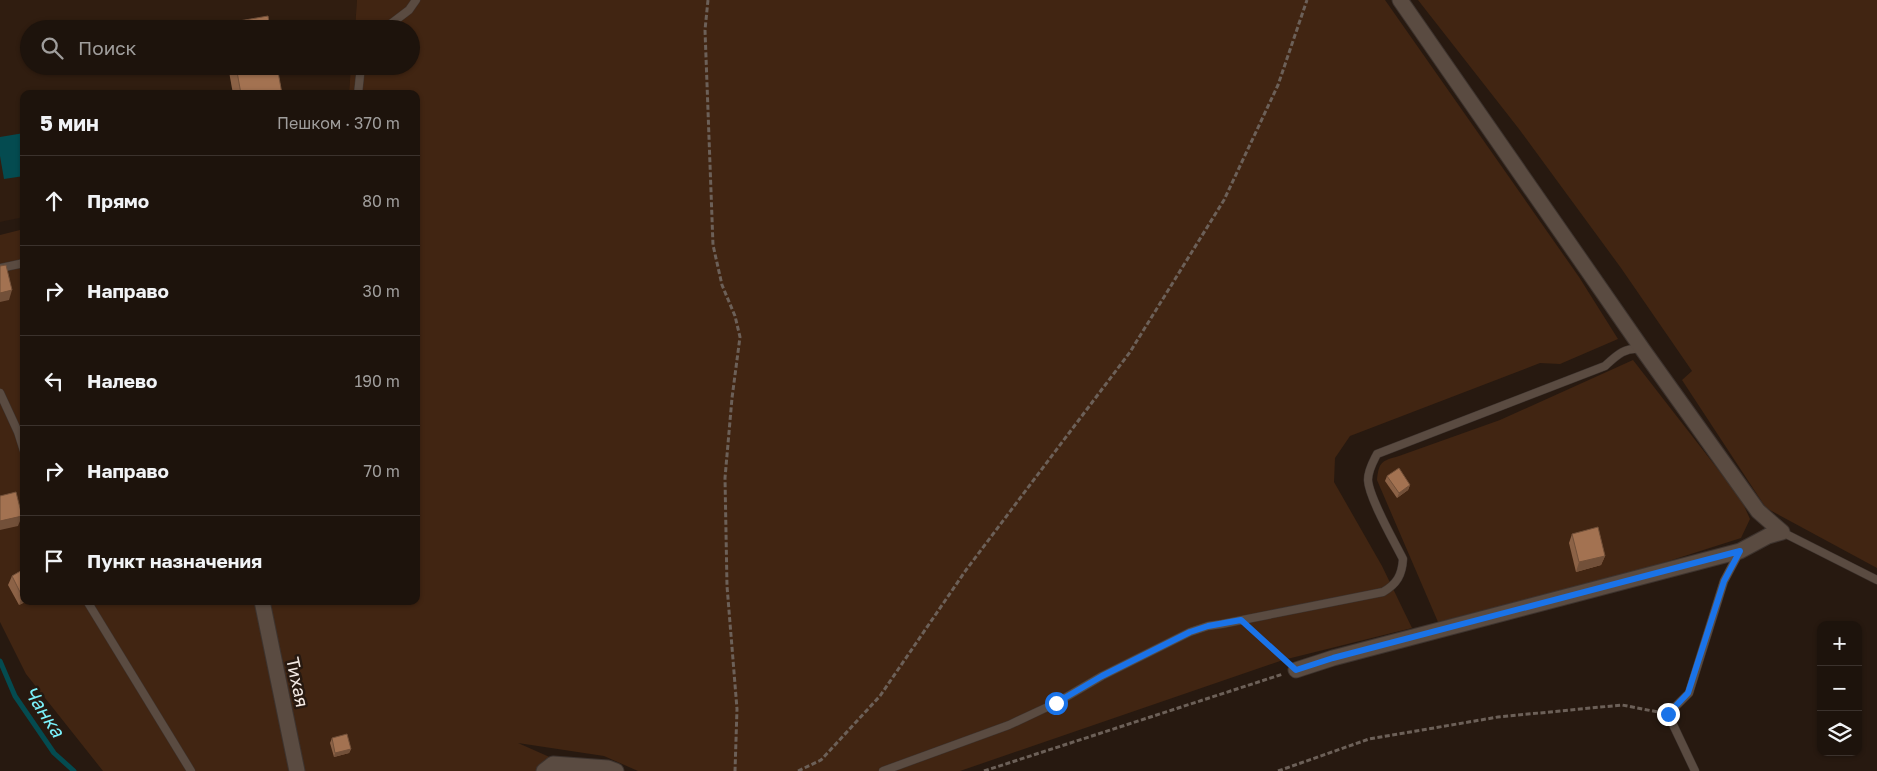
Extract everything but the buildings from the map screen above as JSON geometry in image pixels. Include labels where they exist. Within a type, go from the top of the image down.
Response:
[{"type":"street","points":[[1400,0],[1643,350],[1758,511],[1782,532]]},
{"type":"street","points":[[1296,670],[1361,650],[1740,551],[1768,536],[1782,532]]},
{"type":"street","name":"Тихая","points":[[263,605],[297,771]]},
{"type":"street","points":[[544,771],[553,764],[608,768],[616,771]]},
{"type":"lane","points":[[396,20],[409,10],[416,0]]},
{"type":"lane","points":[[358,90],[359,75]]},
{"type":"lane","points":[[0,268],[20,264]]},
{"type":"lane","points":[[883,771],[1009,725],[1056,703],[1102,676],[1190,632],[1208,626],[1383,592],[1394,586],[1402,571],[1403,559],[1371,493],[1368,479],[1370,466],[1377,454],[1605,366],[1622,351],[1632,348],[1643,350]]},
{"type":"lane","points":[[0,393],[20,438]]},
{"type":"lane","points":[[1782,532],[1877,580]]},
{"type":"lane","points":[[1695,771],[1668,714],[1688,693],[1724,581],[1740,551]]},
{"type":"lane","points":[[89,605],[191,771]]},
{"type":"path","points":[[708,0],[706,30],[713,245],[722,284],[735,316],[740,337],[732,398],[726,478],[727,586],[737,709],[735,771]]},
{"type":"path","points":[[798,771],[821,760],[880,696],[966,570],[1130,352],[1224,200],[1278,85],[1307,0]]},
{"type":"path","points":[[984,771],[1296,670],[1241,620]]},
{"type":"path","points":[[1278,771],[1369,739],[1498,717],[1622,705],[1668,714]]},
{"type":"shaded area","points":[[0,0],[357,0],[356,20],[20,20],[20,75],[350,75],[349,90],[20,90],[20,218],[0,222]]},
{"type":"shaded area","points":[[357,0],[1385,0],[1579,277],[1618,339],[1560,364],[1540,363],[1350,436],[1335,458],[1334,482],[1382,566],[1412,628],[1283,660],[960,771],[638,771],[604,756],[518,743],[581,771],[103,771],[26,674],[0,622],[0,235],[20,230],[20,605],[420,605],[420,90],[349,90],[350,75],[420,75],[420,20],[356,20]]},
{"type":"shaded area","points":[[1418,0],[1877,0],[1877,568],[1766,508],[1682,380],[1692,371],[1621,268],[1519,129]]},
{"type":"shaded area","points":[[1633,360],[1741,499],[1750,519],[1741,538],[1647,568],[1438,622],[1377,480],[1382,463],[1388,459],[1500,420]]},
{"type":"water","points":[[20,134],[20,177],[4,179],[0,156],[0,137]]},
{"type":"waterway","name":"Чанка","points":[[0,661],[15,696],[54,753],[74,771]]},
{"type":"route","points":[[1056,703],[1102,676],[1190,632],[1208,626],[1241,620],[1296,670],[1333,658],[1740,551],[1724,581],[1688,693],[1668,714]]}]
